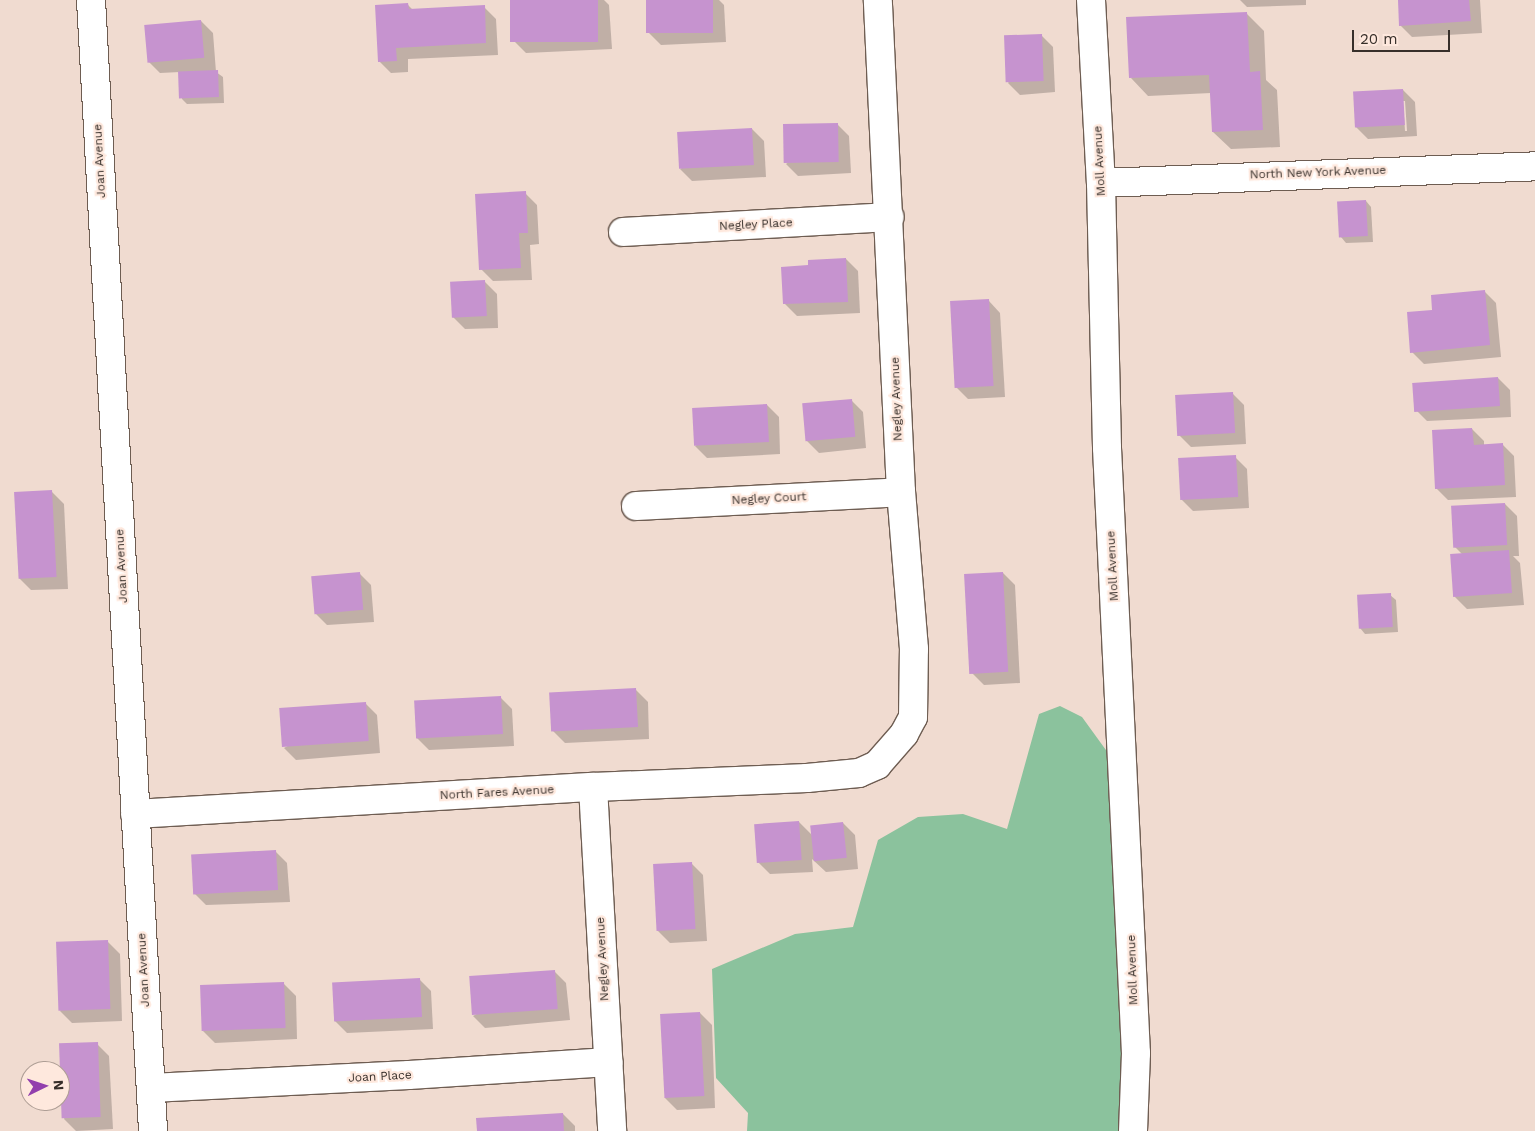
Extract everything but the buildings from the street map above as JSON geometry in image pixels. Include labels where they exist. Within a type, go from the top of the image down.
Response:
[{"type":"street","name":"Joan Avenue","points":[[91,0],[153,1131]]},
{"type":"street","name":"Negley Avenue","points":[[859,773],[877,765],[904,734],[912,717],[914,650],[901,492],[890,217],[878,0]]},
{"type":"street","name":"Moll Avenue","points":[[1091,0],[1101,182],[1107,448],[1136,1053],[1133,1131]]},
{"type":"street","name":"North New York Avenue","points":[[1101,182],[1535,166]]},
{"type":"street","name":"Negley Place","points":[[623,232],[890,217]]},
{"type":"street","name":"Negley Court","points":[[636,506],[901,492]]},
{"type":"street","name":"North Fares Avenue","points":[[135,814],[593,787],[807,778],[859,773]]},
{"type":"street","name":"Negley Avenue","points":[[593,787],[612,1131]]},
{"type":"street","name":"Joan Place","points":[[151,1088],[409,1075],[609,1062]]},
{"type":"green space","points":[[1060,706],[1082,717],[1111,757],[1130,1102],[1123,1131],[747,1131],[748,1113],[716,1078],[712,969],[795,934],[853,927],[878,840],[918,817],[963,814],[1007,829],[1039,714]]}]
